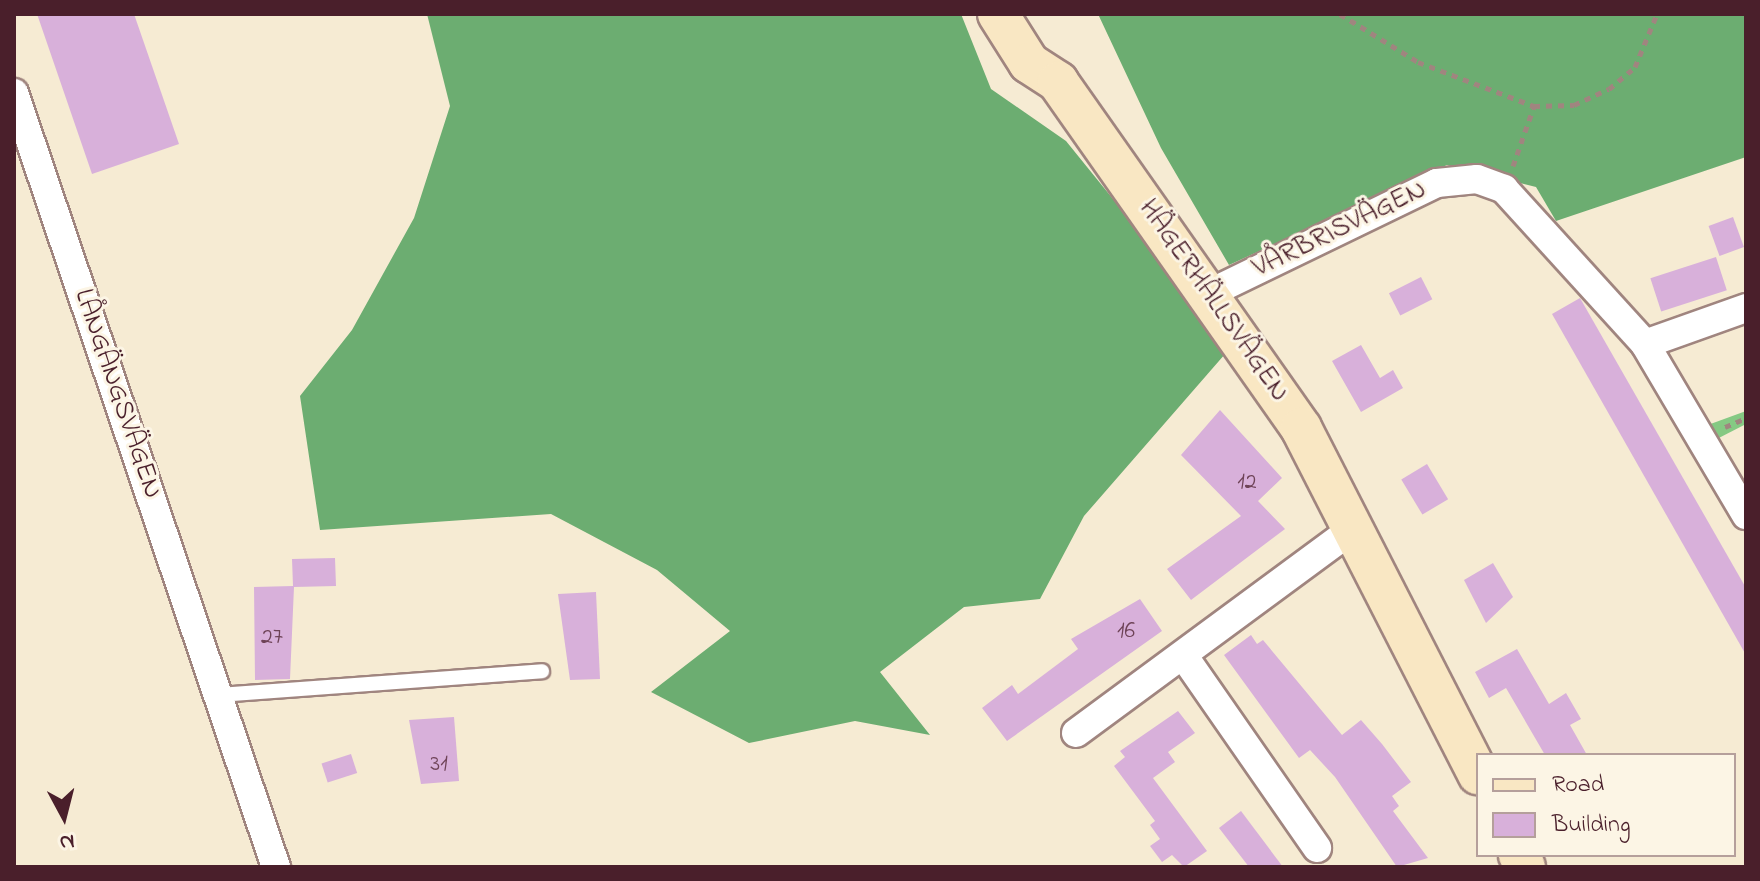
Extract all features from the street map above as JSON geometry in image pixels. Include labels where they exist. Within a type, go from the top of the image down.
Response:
[{"type":"street","name":"HÄGERHÄLLSVÄGEN","points":[[998,14],[1029,63],[1058,82],[1301,428],[1476,770]]},
{"type":"street","name":"HÄGERHÄLLSVÄGEN","points":[[1025,14],[1051,49],[1058,82]]},
{"type":"street","name":"LÅNGÄNGSVÄGEN","points":[[14,93],[276,867]]},
{"type":"street","name":"VÅRBRISVÄGEN","points":[[1208,294],[1437,183],[1477,179],[1504,189]]},
{"type":"street","points":[[1504,189],[1645,344],[1746,515]]},
{"type":"street","points":[[1645,344],[1746,308]]},
{"type":"street","points":[[1076,733],[1353,529]]},
{"type":"street","points":[[1183,655],[1317,848]]},
{"type":"lane","points":[[219,695],[542,671]]},
{"type":"path","points":[[1340,14],[1418,62],[1534,106],[1574,105],[1609,89],[1635,67],[1657,14]]},
{"type":"path","points":[[1504,189],[1534,106]]},
{"type":"green space","points":[[427,14],[961,14],[991,89],[1066,141],[1232,346],[1084,516],[1040,599],[964,607],[880,672],[930,735],[855,721],[749,743],[651,692],[730,631],[657,570],[551,514],[320,530],[300,396],[352,330],[414,218],[450,106]]},
{"type":"green space","points":[[1098,14],[1746,14],[1746,157],[1556,221],[1536,187],[1447,165],[1229,265],[1161,148]]},
{"type":"green space","points":[[1746,411],[1746,424],[1713,441],[1705,426]]},
{"type":"building","points":[[37,14],[134,14],[179,144],[92,174]]},
{"type":"building","points":[[1733,217],[1744,247],[1720,256],[1709,226]]},
{"type":"building","points":[[1716,257],[1727,290],[1661,312],[1650,278]]},
{"type":"building","points":[[1421,277],[1432,299],[1400,316],[1389,293]]},
{"type":"building","points":[[1580,298],[1746,588],[1746,655],[1552,314]]},
{"type":"building","points":[[1361,345],[1380,378],[1393,370],[1403,388],[1361,412],[1332,361]]},
{"type":"building","points":[[1220,410],[1282,478],[1258,501],[1285,529],[1191,600],[1167,569],[1241,516],[1181,455]]},
{"type":"building","points":[[1427,464],[1448,499],[1422,515],[1401,479]]},
{"type":"building","points":[[335,558],[336,586],[294,587],[290,679],[255,680],[254,587],[293,586],[292,559]]},
{"type":"building","points":[[1493,563],[1513,597],[1486,623],[1464,580]]},
{"type":"building","points":[[596,592],[600,679],[570,680],[558,594]]},
{"type":"building","points":[[1140,599],[1162,631],[1007,741],[982,708],[1012,685],[1018,694],[1078,649],[1071,639]]},
{"type":"building","points":[[1251,635],[1257,644],[1263,640],[1342,735],[1361,720],[1382,744],[1411,782],[1392,796],[1399,806],[1393,811],[1428,858],[1397,867],[1335,777],[1310,750],[1299,758],[1224,655]]},
{"type":"building","points":[[1517,649],[1549,704],[1566,693],[1581,719],[1570,725],[1586,753],[1544,753],[1506,688],[1489,698],[1475,672]]},
{"type":"building","points":[[1178,711],[1195,733],[1168,752],[1175,762],[1153,778],[1207,851],[1184,867],[1172,855],[1162,862],[1150,846],[1160,839],[1150,825],[1155,821],[1114,766],[1125,757],[1120,751]]},
{"type":"building","points":[[454,717],[459,781],[421,784],[409,720]]},
{"type":"building","points":[[351,754],[357,773],[328,783],[322,764]]},
{"type":"building","points":[[1241,811],[1283,867],[1249,867],[1219,828]]}]
